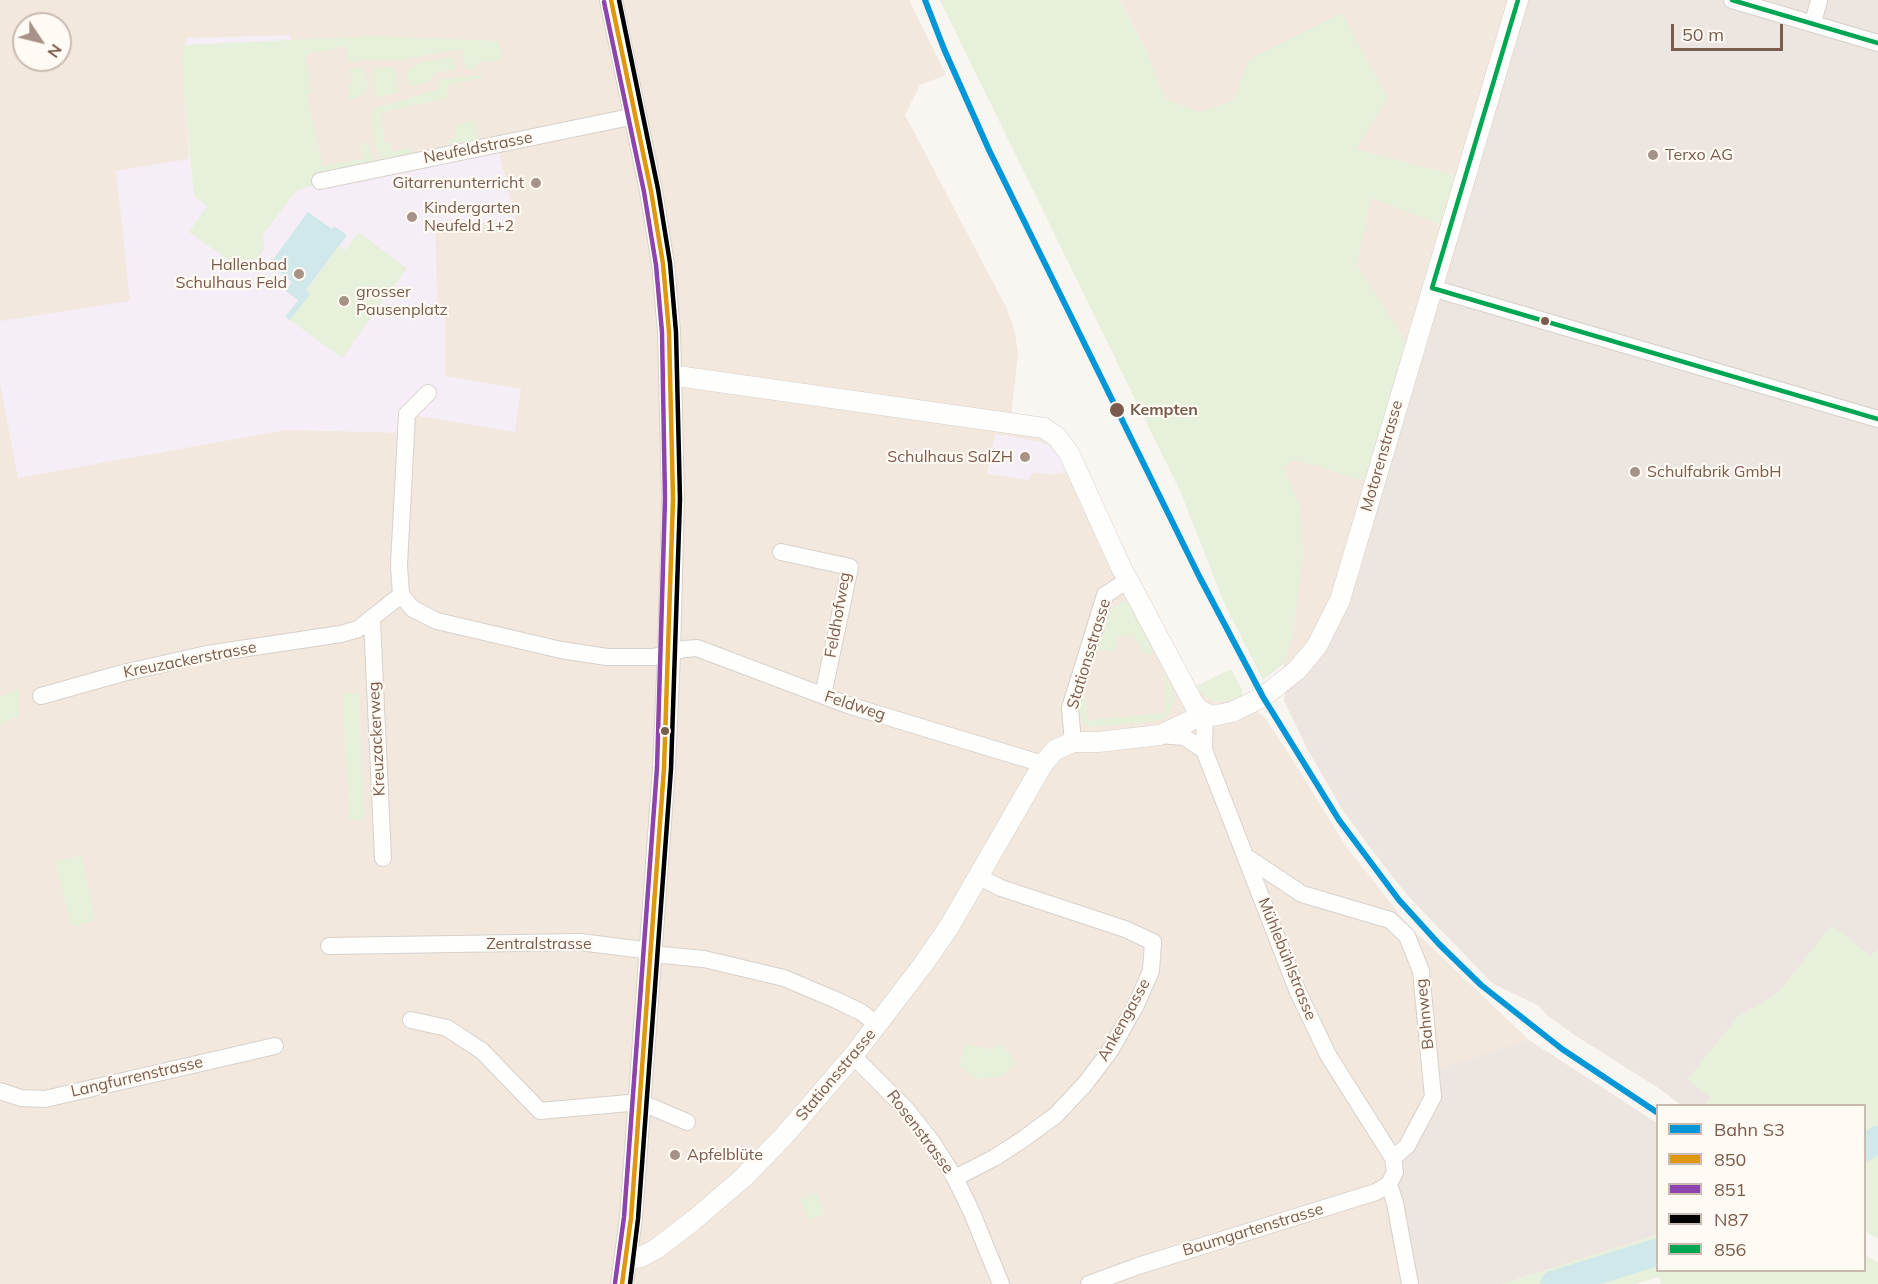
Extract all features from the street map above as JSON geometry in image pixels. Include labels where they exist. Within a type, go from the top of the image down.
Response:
[{"type":"main road","points":[[611,0],[663,264],[669,332],[673,499],[664,759],[640,1102],[622,1284]]},
{"type":"street","name":"Motorenstrasse","points":[[1073,742],[1098,742],[1160,735],[1205,714],[1215,717],[1232,712],[1270,693],[1302,665],[1325,632],[1340,600],[1518,0]]},
{"type":"street","points":[[1732,0],[1878,43]]},
{"type":"street","points":[[1813,24],[1819,0]]},
{"type":"street","name":"Neufeldstrasse","points":[[320,180],[635,117]]},
{"type":"street","points":[[1432,288],[1878,419]]},
{"type":"street","points":[[670,375],[1044,428],[1057,436],[1069,453],[1128,580],[1192,702],[1205,714]]},
{"type":"street","points":[[428,393],[407,414],[399,565],[401,595],[413,609],[437,621],[561,650],[607,657],[654,657],[669,653]]},
{"type":"street","name":"Feldhofweg","points":[[781,552],[850,567],[823,695]]},
{"type":"street","name":"Stationsstrasse","points":[[626,1258],[641,1257],[656,1249],[743,1178],[784,1136],[853,1056],[922,966],[949,927],[1043,764],[1055,750],[1073,742],[1070,708],[1105,595],[1128,580]]},
{"type":"street","name":"Kreuzackerstrasse","points":[[41,696],[123,673],[207,654],[341,634],[358,629],[372,620],[401,595]]},
{"type":"street","name":"Kreuzackerweg","points":[[372,620],[383,858]]},
{"type":"street","name":"Feldweg","points":[[669,653],[697,648],[848,705],[1043,764]]},
{"type":"street","name":"Mühlebühlstrasse","points":[[1205,714],[1204,750],[1298,992],[1328,1054],[1393,1158]]},
{"type":"street","points":[[1160,735],[1184,737],[1204,750]]},
{"type":"street","name":"Bahnweg","points":[[1245,856],[1302,894],[1390,920],[1407,936],[1420,971],[1432,1097],[1407,1146],[1393,1158]]},
{"type":"street","name":"Ankengasse","points":[[955,1178],[994,1158],[1022,1140],[1056,1115],[1085,1084],[1110,1051],[1136,1005],[1151,971],[1154,942],[1125,929],[1001,888],[978,877]]},
{"type":"street","name":"Zentralstrasse","points":[[329,946],[580,942],[651,951],[662,955],[704,959],[784,978],[861,1012],[878,1025]]},
{"type":"street","points":[[411,1020],[447,1028],[482,1051],[540,1111],[640,1102],[687,1122]]},
{"type":"street","name":"Langfurrenstrasse","points":[[0,1091],[21,1098],[45,1099],[275,1046]]},
{"type":"street","name":"Rosenstrasse","points":[[853,1056],[906,1109],[932,1142],[955,1178],[1001,1284]]},
{"type":"street","points":[[1393,1158],[1395,1172],[1389,1184],[1395,1203],[1410,1284]]},
{"type":"street","name":"Baumgartenstrasse","points":[[1089,1284],[1138,1266],[1376,1192],[1389,1184]]},
{"type":"shaded area","points":[[0,0],[909,0],[946,75],[920,85],[905,115],[1006,307],[1014,328],[1018,353],[1011,416],[1050,421],[1188,686],[1216,697],[1235,693],[1264,717],[1345,845],[1408,925],[1529,1040],[1521,1044],[1410,1284],[0,1284]]},
{"type":"shaded area","points":[[1119,0],[1518,0],[1340,600],[1287,680],[1283,668],[1294,627],[1279,460],[1147,52]]},
{"type":"shaded area","points":[[1518,0],[1878,0],[1878,948],[1871,957],[1832,926],[1778,993],[1738,1017],[1688,1079],[1712,1098],[1706,1104],[1680,1104],[1576,1036],[1548,1016],[1539,1006],[1492,983],[1408,896],[1342,809],[1309,752],[1284,701],[1287,680],[1316,646]]},
{"type":"shaded area","points":[[291,35],[292,161],[320,184],[497,144],[516,221],[435,226],[438,317],[445,317],[445,376],[521,389],[515,432],[407,414],[406,433],[286,430],[18,478],[0,384],[0,321],[130,301],[116,171],[189,159],[182,57],[186,38]]},
{"type":"shaded area","name":"Schulhaus SalZH","points":[[995,434],[1042,442],[1050,446],[1063,461],[1066,472],[1050,475],[1032,472],[1029,480],[987,474]]},
{"type":"shaded area","points":[[1529,1040],[1656,1122],[1656,1235],[1502,1284],[1410,1284],[1395,1172],[1432,1097],[1430,1072]]},
{"type":"green space","points":[[940,0],[1119,0],[1147,52],[1165,98],[1198,112],[1233,101],[1250,59],[1342,13],[1388,98],[1356,149],[1456,175],[1440,224],[1371,198],[1357,265],[1406,341],[1366,481],[1295,460],[1284,467],[1300,506],[1303,553],[1294,627],[1285,663],[1263,680],[1225,605],[1181,493]]},
{"type":"green space","points":[[374,36],[498,41],[503,59],[491,62],[485,60],[476,64],[475,69],[467,70],[461,49],[402,60],[363,60],[349,63],[346,46],[305,55],[312,93],[307,94],[323,166],[363,159],[360,143],[368,144],[376,164],[297,190],[262,236],[265,247],[247,273],[189,232],[207,206],[194,196],[185,103],[182,57],[184,45]]},
{"type":"green space","points":[[451,57],[454,59],[455,68],[453,70],[434,73],[431,81],[412,87],[409,85],[406,72],[408,69],[415,67],[418,63]]},
{"type":"green space","points":[[393,67],[400,92],[374,97],[373,69]]},
{"type":"green space","points":[[361,68],[367,84],[366,91],[363,95],[350,100],[347,85],[352,84],[350,69]]},
{"type":"green space","points":[[481,75],[482,78],[447,85],[449,98],[380,113],[385,143],[391,142],[393,152],[410,148],[411,153],[382,159],[373,142],[372,109],[439,89],[438,80]]},
{"type":"green space","points":[[476,120],[479,141],[450,146],[448,140],[457,138],[455,125]]},
{"type":"green space","name":"grosser Pausenplatz","points":[[358,232],[407,268],[342,358],[290,320],[309,294],[306,291],[339,246],[346,250]]},
{"type":"green space","points":[[1124,601],[1128,603],[1154,653],[1144,655],[1134,636],[1118,636],[1113,654],[1108,650],[1097,651],[1111,609]]},
{"type":"green space","points":[[1231,669],[1242,690],[1242,696],[1227,701],[1214,701],[1207,698],[1196,686]]},
{"type":"green space","points":[[1163,671],[1172,689],[1174,700],[1169,714],[1163,719],[1091,727],[1081,720],[1079,707],[1084,692],[1088,720],[1165,713]]},
{"type":"green space","points":[[19,689],[19,716],[0,725],[0,696]]},
{"type":"green space","points":[[343,693],[359,693],[364,820],[349,821]]},
{"type":"green space","points":[[82,855],[95,920],[71,926],[55,862]]},
{"type":"green space","points":[[1832,925],[1871,956],[1878,948],[1878,1239],[1866,1232],[1866,1104],[1706,1104],[1711,1098],[1688,1079],[1738,1017],[1778,993]]},
{"type":"green space","points":[[966,1044],[988,1049],[1003,1045],[1015,1061],[1015,1065],[1000,1077],[977,1079],[960,1066]]},
{"type":"green space","points":[[817,1193],[825,1214],[808,1220],[800,1199]]},
{"type":"green space","points":[[1656,1235],[1656,1272],[1866,1272],[1866,1256],[1878,1263],[1878,1284],[1661,1284],[1659,1277],[1635,1284],[1502,1284]]},
{"type":"water","name":"Hallenbad Schulhaus Feld","points":[[308,212],[332,229],[334,226],[347,235],[306,290],[310,294],[290,320],[285,317],[298,300],[286,291],[292,282],[269,265]]},
{"type":"waterway","points":[[1866,1147],[1878,1139]]},
{"type":"waterway","points":[[1554,1284],[1656,1253]]},
{"type":"rail line","name":"S3","points":[[925,0],[989,150],[1199,576],[1263,697],[1339,820],[1399,900],[1481,985],[1562,1049],[1656,1112]]},
{"type":"transit line","name":"850","points":[[611,0],[651,191],[663,264],[669,332],[673,499],[664,768],[631,1218],[622,1284]]},
{"type":"transit line","name":"N87","points":[[619,0],[658,189],[670,263],[676,332],[680,499],[671,769],[638,1219],[630,1284]]},
{"type":"transit line","name":"856","points":[[1518,0],[1432,288],[1878,419]]},
{"type":"transit line","name":"856","points":[[1732,0],[1878,43]]},
{"type":"transit line","name":"851","points":[[604,2],[644,192],[656,265],[662,332],[665,499],[657,768],[624,1217],[615,1283]]},
{"type":"place","name":"Terxo AG","points":[[1653,155]]},
{"type":"place","name":"Gitarrenunterricht","points":[[536,183]]},
{"type":"place","name":"Kindergarten Neufeld 1+2","points":[[412,217]]},
{"type":"place","name":"Hallenbad Schulhaus Feld","points":[[299,274]]},
{"type":"place","name":"grosser Pausenplatz","points":[[344,301]]},
{"type":"place","name":"Kempten","points":[[1117,410]]},
{"type":"place","name":"Schulhaus SalZH","points":[[1025,457]]},
{"type":"place","name":"Schulfabrik GmbH","points":[[1635,472]]},
{"type":"place","name":"Apfelblüte","points":[[675,1155]]}]
